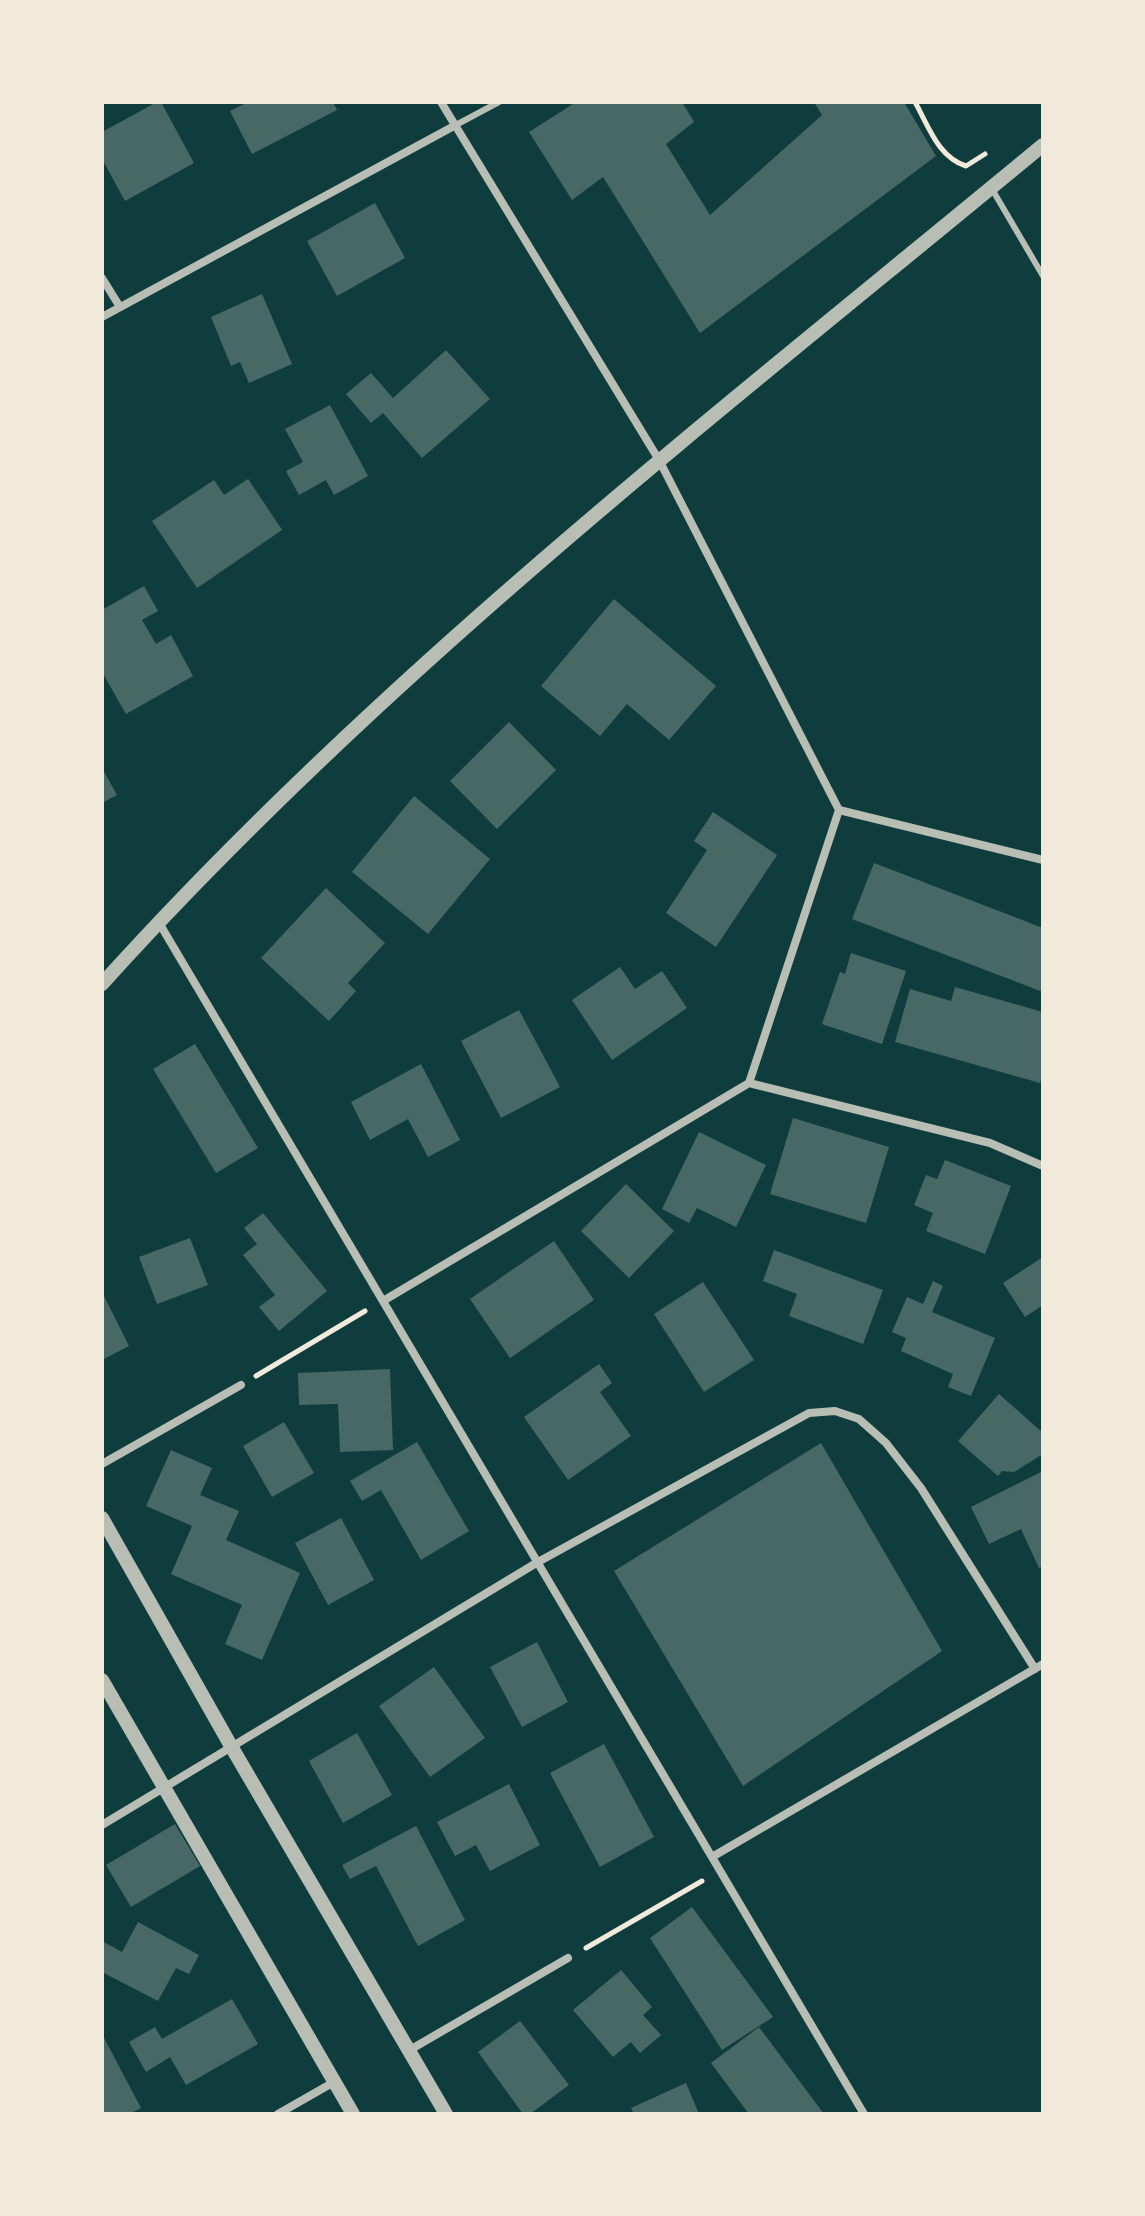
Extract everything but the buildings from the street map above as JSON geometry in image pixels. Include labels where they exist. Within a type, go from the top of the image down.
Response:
[{"type":"street","points":[[383,1301],[749,1083],[839,810],[659,460],[441,102]]},
{"type":"street","points":[[102,317],[454,126]]},
{"type":"street","points":[[102,984],[158,921],[356,727],[497,598],[659,460],[1043,145]]},
{"type":"street","points":[[102,278],[120,307]]},
{"type":"street","points":[[839,810],[1043,860]]},
{"type":"street","points":[[158,921],[864,2114]]},
{"type":"street","points":[[749,1083],[990,1143],[1043,1166]]},
{"type":"street","points":[[102,1464],[241,1385]]},
{"type":"street","points":[[102,1825],[538,1562],[809,1413],[835,1411],[859,1419],[886,1443],[921,1488],[1039,1667],[712,1857]]},
{"type":"street","points":[[102,1518],[446,2114]]},
{"type":"street","points":[[102,1680],[353,2114]]},
{"type":"street","points":[[408,2051],[568,1958]]},
{"type":"street","points":[[278,2114],[334,2082]]},
{"type":"lane","points":[[454,126],[499,102]]},
{"type":"lane","points":[[992,188],[1043,276]]},
{"type":"path","points":[[915,102],[944,153],[955,162],[966,166],[985,154]]},
{"type":"path","points":[[241,1385],[383,1301]]},
{"type":"path","points":[[568,1958],[720,1870]]}]
